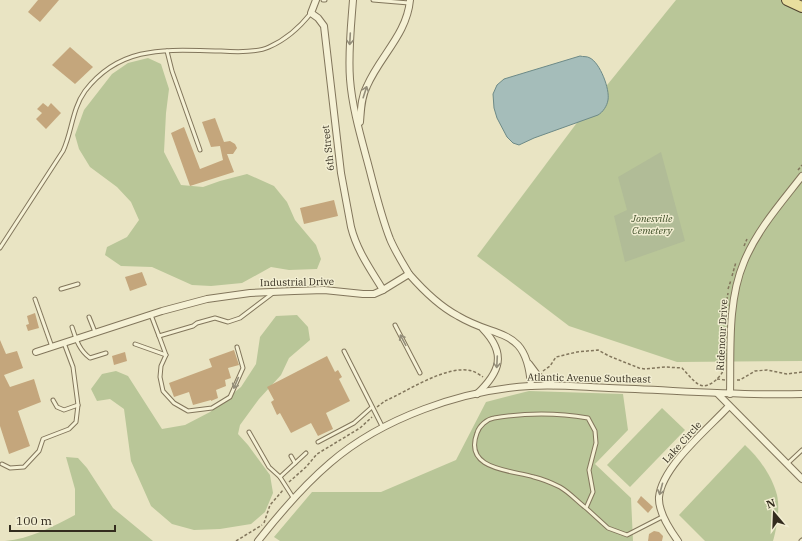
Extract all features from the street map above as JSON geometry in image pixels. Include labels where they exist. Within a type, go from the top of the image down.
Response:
[{"type":"main road","points":[[786,0],[802,7]]},
{"type":"street","points":[[311,13],[316,0]]},
{"type":"street","points":[[353,0],[350,36],[351,92],[388,231],[394,247],[409,274],[439,304],[458,316],[482,328],[510,338],[521,348],[528,363],[538,376],[554,386]]},
{"type":"street","points":[[360,130],[361,105],[366,87],[402,29],[408,14],[410,2]]},
{"type":"street","name":"6th Street","points":[[311,13],[318,18],[324,26],[341,173],[351,227],[360,252],[384,290]]},
{"type":"street","name":"Ridenour Drive","points":[[730,394],[732,306],[738,277],[743,262],[757,236],[800,174]]},
{"type":"street","name":"Industrial Drive","points":[[36,352],[151,315],[207,299],[235,295],[324,290],[374,294],[384,290],[409,274]]},
{"type":"street","points":[[477,394],[490,380],[497,369],[498,356],[495,345],[482,328]]},
{"type":"street","points":[[528,363],[531,386]]},
{"type":"street","name":"Atlantic Avenue Southeast","points":[[258,541],[294,499],[330,463],[383,428],[412,414],[442,403],[477,394],[531,386],[718,394],[802,394]]},
{"type":"street","points":[[718,394],[802,479]]},
{"type":"street","name":"Lake Circle","points":[[678,541],[668,527],[660,508],[659,498],[666,474],[729,406]]},
{"type":"lane","points":[[373,0],[410,2]]},
{"type":"lane","points":[[0,248],[63,151],[79,101],[90,84],[117,62],[131,56],[167,51],[236,52],[268,48],[294,31],[311,13]]},
{"type":"lane","points":[[167,51],[172,70],[200,150]]},
{"type":"lane","points":[[61,289],[78,284]]},
{"type":"lane","points":[[159,336],[215,318],[228,322],[240,318],[275,292]]},
{"type":"lane","points":[[35,300],[52,347]]},
{"type":"lane","points":[[151,315],[166,355],[161,366],[160,377],[163,391],[174,403],[188,411],[212,408],[230,398],[243,368],[237,347]]},
{"type":"lane","points":[[89,317],[95,333]]},
{"type":"lane","points":[[395,325],[420,373]]},
{"type":"lane","points":[[72,327],[83,353],[90,358],[106,353]]},
{"type":"lane","points":[[2,464],[10,468],[24,467],[39,451],[43,438],[68,429],[76,422],[78,405],[73,367],[64,343]]},
{"type":"lane","points":[[135,344],[166,355]]},
{"type":"lane","points":[[344,351],[383,428]]},
{"type":"lane","points":[[53,400],[57,407],[64,410],[78,405]]},
{"type":"lane","points":[[318,442],[354,423],[372,407]]},
{"type":"lane","points":[[586,508],[593,492],[589,470],[596,443],[595,431],[588,418],[571,415],[513,414],[489,419],[478,431],[473,443],[476,454],[481,461],[499,470],[534,477],[560,487],[608,528],[627,535],[664,516]]},
{"type":"lane","points":[[249,432],[269,467],[280,477],[294,499]]},
{"type":"lane","points":[[787,464],[802,450]]},
{"type":"lane","points":[[280,477],[306,453]]},
{"type":"lane","points":[[291,456],[295,463]]},
{"type":"path","points":[[800,174],[802,165]]},
{"type":"path","points":[[743,247],[750,236]]},
{"type":"path","points":[[726,307],[729,285],[738,258]]},
{"type":"path","points":[[538,376],[550,366],[556,358],[577,352],[598,350],[609,356],[644,369],[665,367],[682,368],[702,386],[717,380],[724,370]]},
{"type":"path","points":[[236,541],[264,523],[270,505],[317,454],[360,428],[370,420],[378,406],[385,401],[445,372],[462,370],[474,371],[490,380]]},
{"type":"path","points":[[717,380],[740,380],[755,372],[767,370],[787,374],[802,372]]},
{"type":"green space","points":[[676,0],[786,0],[802,7],[802,361],[677,362],[569,326],[477,256],[582,116]]},
{"type":"green space","points":[[148,58],[161,64],[169,89],[164,152],[181,185],[203,187],[247,174],[274,186],[287,202],[295,220],[316,245],[321,259],[317,269],[289,270],[271,267],[242,283],[211,286],[192,285],[152,267],[121,266],[105,255],[107,247],[127,237],[139,220],[131,202],[117,187],[90,167],[79,149],[75,135],[84,110],[112,74],[128,63]]},
{"type":"green space","name":"Jonesville Cemetery","points":[[661,152],[685,241],[625,262],[614,216],[627,210],[618,177]]},
{"type":"green space","points":[[297,315],[308,327],[310,340],[289,358],[281,375],[259,399],[240,425],[238,434],[270,475],[273,493],[265,512],[251,524],[220,529],[194,530],[172,524],[151,506],[131,461],[124,409],[110,399],[97,401],[91,389],[102,374],[116,371],[128,376],[162,429],[185,425],[210,412],[241,387],[256,364],[260,337],[276,316]]},
{"type":"green space","points":[[529,391],[623,394],[628,430],[595,464],[631,498],[633,541],[280,541],[274,537],[312,492],[381,492],[456,460],[486,402]]},
{"type":"green space","points":[[662,408],[685,430],[630,487],[607,465]]},
{"type":"green space","points":[[745,445],[764,468],[775,488],[777,495],[778,518],[773,541],[705,541],[679,515]]},
{"type":"green space","points":[[66,457],[78,458],[87,468],[113,508],[153,541],[5,541],[33,535],[75,515],[75,489]]},
{"type":"water","points":[[580,56],[589,57],[594,61],[604,77],[608,95],[606,107],[603,111],[598,115],[534,138],[519,145],[513,143],[507,137],[497,118],[494,108],[493,94],[497,85],[504,79]]},
{"type":"building","points":[[38,0],[59,0],[40,22],[28,12]]},
{"type":"building","points":[[70,47],[93,67],[75,84],[52,65]]},
{"type":"building","points":[[43,103],[48,107],[51,103],[61,113],[46,129],[36,119],[42,113],[37,109]]},
{"type":"building","points":[[215,118],[224,142],[230,141],[235,144],[237,148],[233,154],[227,154],[234,172],[190,186],[171,133],[184,127],[200,169],[223,160],[220,146],[211,147],[202,122]]},
{"type":"building","points":[[334,200],[338,216],[304,224],[300,208]]},
{"type":"building","points":[[142,272],[147,285],[130,291],[125,277]]},
{"type":"building","points":[[35,313],[39,328],[28,331],[26,325],[29,324],[27,316]]},
{"type":"building","points":[[0,340],[6,354],[17,351],[23,368],[4,375],[10,387],[34,379],[41,402],[18,411],[30,446],[9,454],[0,426]]},
{"type":"building","points":[[234,350],[239,365],[228,368],[231,378],[225,380],[226,386],[216,390],[218,398],[193,405],[189,392],[174,397],[169,383],[212,367],[209,359]]},
{"type":"building","points":[[125,352],[127,361],[114,365],[112,356]]},
{"type":"building","points":[[327,356],[335,372],[338,370],[342,377],[339,379],[350,401],[326,413],[333,429],[318,436],[311,423],[291,433],[280,413],[277,415],[271,402],[274,400],[267,387]]},
{"type":"building","points":[[641,496],[653,507],[648,513],[637,502]]},
{"type":"building","points":[[654,531],[659,532],[663,536],[662,541],[648,541],[649,534]]}]
